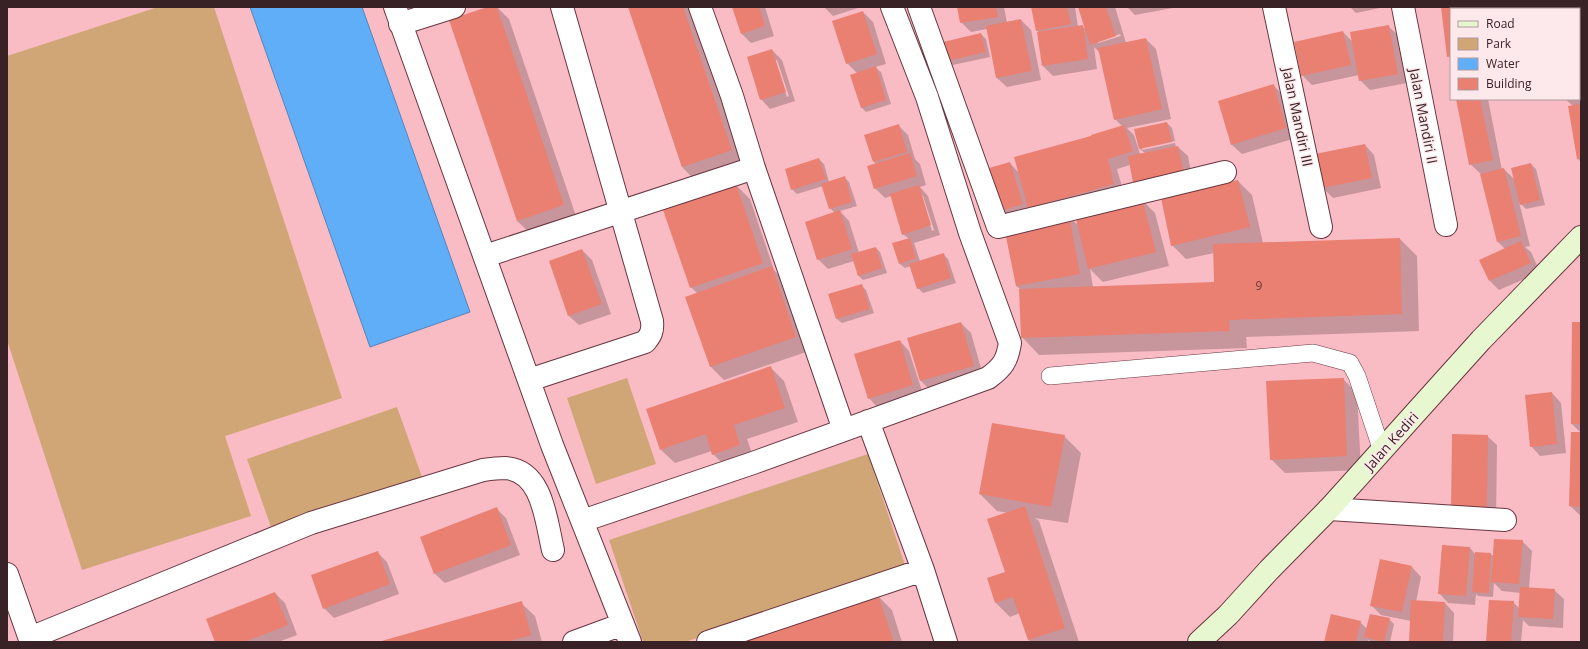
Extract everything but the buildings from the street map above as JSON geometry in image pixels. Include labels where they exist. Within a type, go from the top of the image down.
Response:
[{"type":"main road","name":"Jalan Kediri","points":[[1199,642],[1228,615],[1269,570],[1329,509],[1481,340],[1581,237]]},
{"type":"street","points":[[454,7],[398,16],[552,445],[626,633],[574,642]]},
{"type":"street","points":[[529,380],[645,342],[652,334],[652,322],[562,7]]},
{"type":"street","points":[[700,7],[732,96],[754,168],[844,430]]},
{"type":"street","points":[[582,521],[868,422],[988,378],[1001,369],[1007,357],[1010,343],[970,233],[926,97],[892,7]]},
{"type":"street","points":[[919,7],[998,227],[1225,172]]},
{"type":"street","name":"Jalan Mandiri III","points":[[1274,7],[1321,227]]},
{"type":"street","name":"Jalan Mandiri II","points":[[1403,7],[1446,225]]},
{"type":"street","points":[[485,256],[754,168]]},
{"type":"street","points":[[868,422],[923,570],[946,642]]},
{"type":"street","points":[[7,574],[31,640],[311,523],[483,470],[506,468],[525,474],[537,488],[553,550]]},
{"type":"street","points":[[1329,509],[1505,520]]},
{"type":"street","points":[[708,642],[923,570]]},
{"type":"lane","points":[[1050,376],[1313,353],[1328,356],[1350,363],[1357,376],[1382,451]]},
{"type":"green space","points":[[158,7],[214,7],[342,398],[225,436],[251,516],[82,570],[7,340],[7,56]]},
{"type":"green space","points":[[627,378],[656,464],[596,484],[567,398]]},
{"type":"green space","points":[[397,407],[422,477],[272,530],[247,459]]},
{"type":"green space","points":[[868,454],[906,568],[685,642],[643,642],[609,540]]},
{"type":"water","points":[[250,7],[362,7],[470,312],[370,347]]}]
